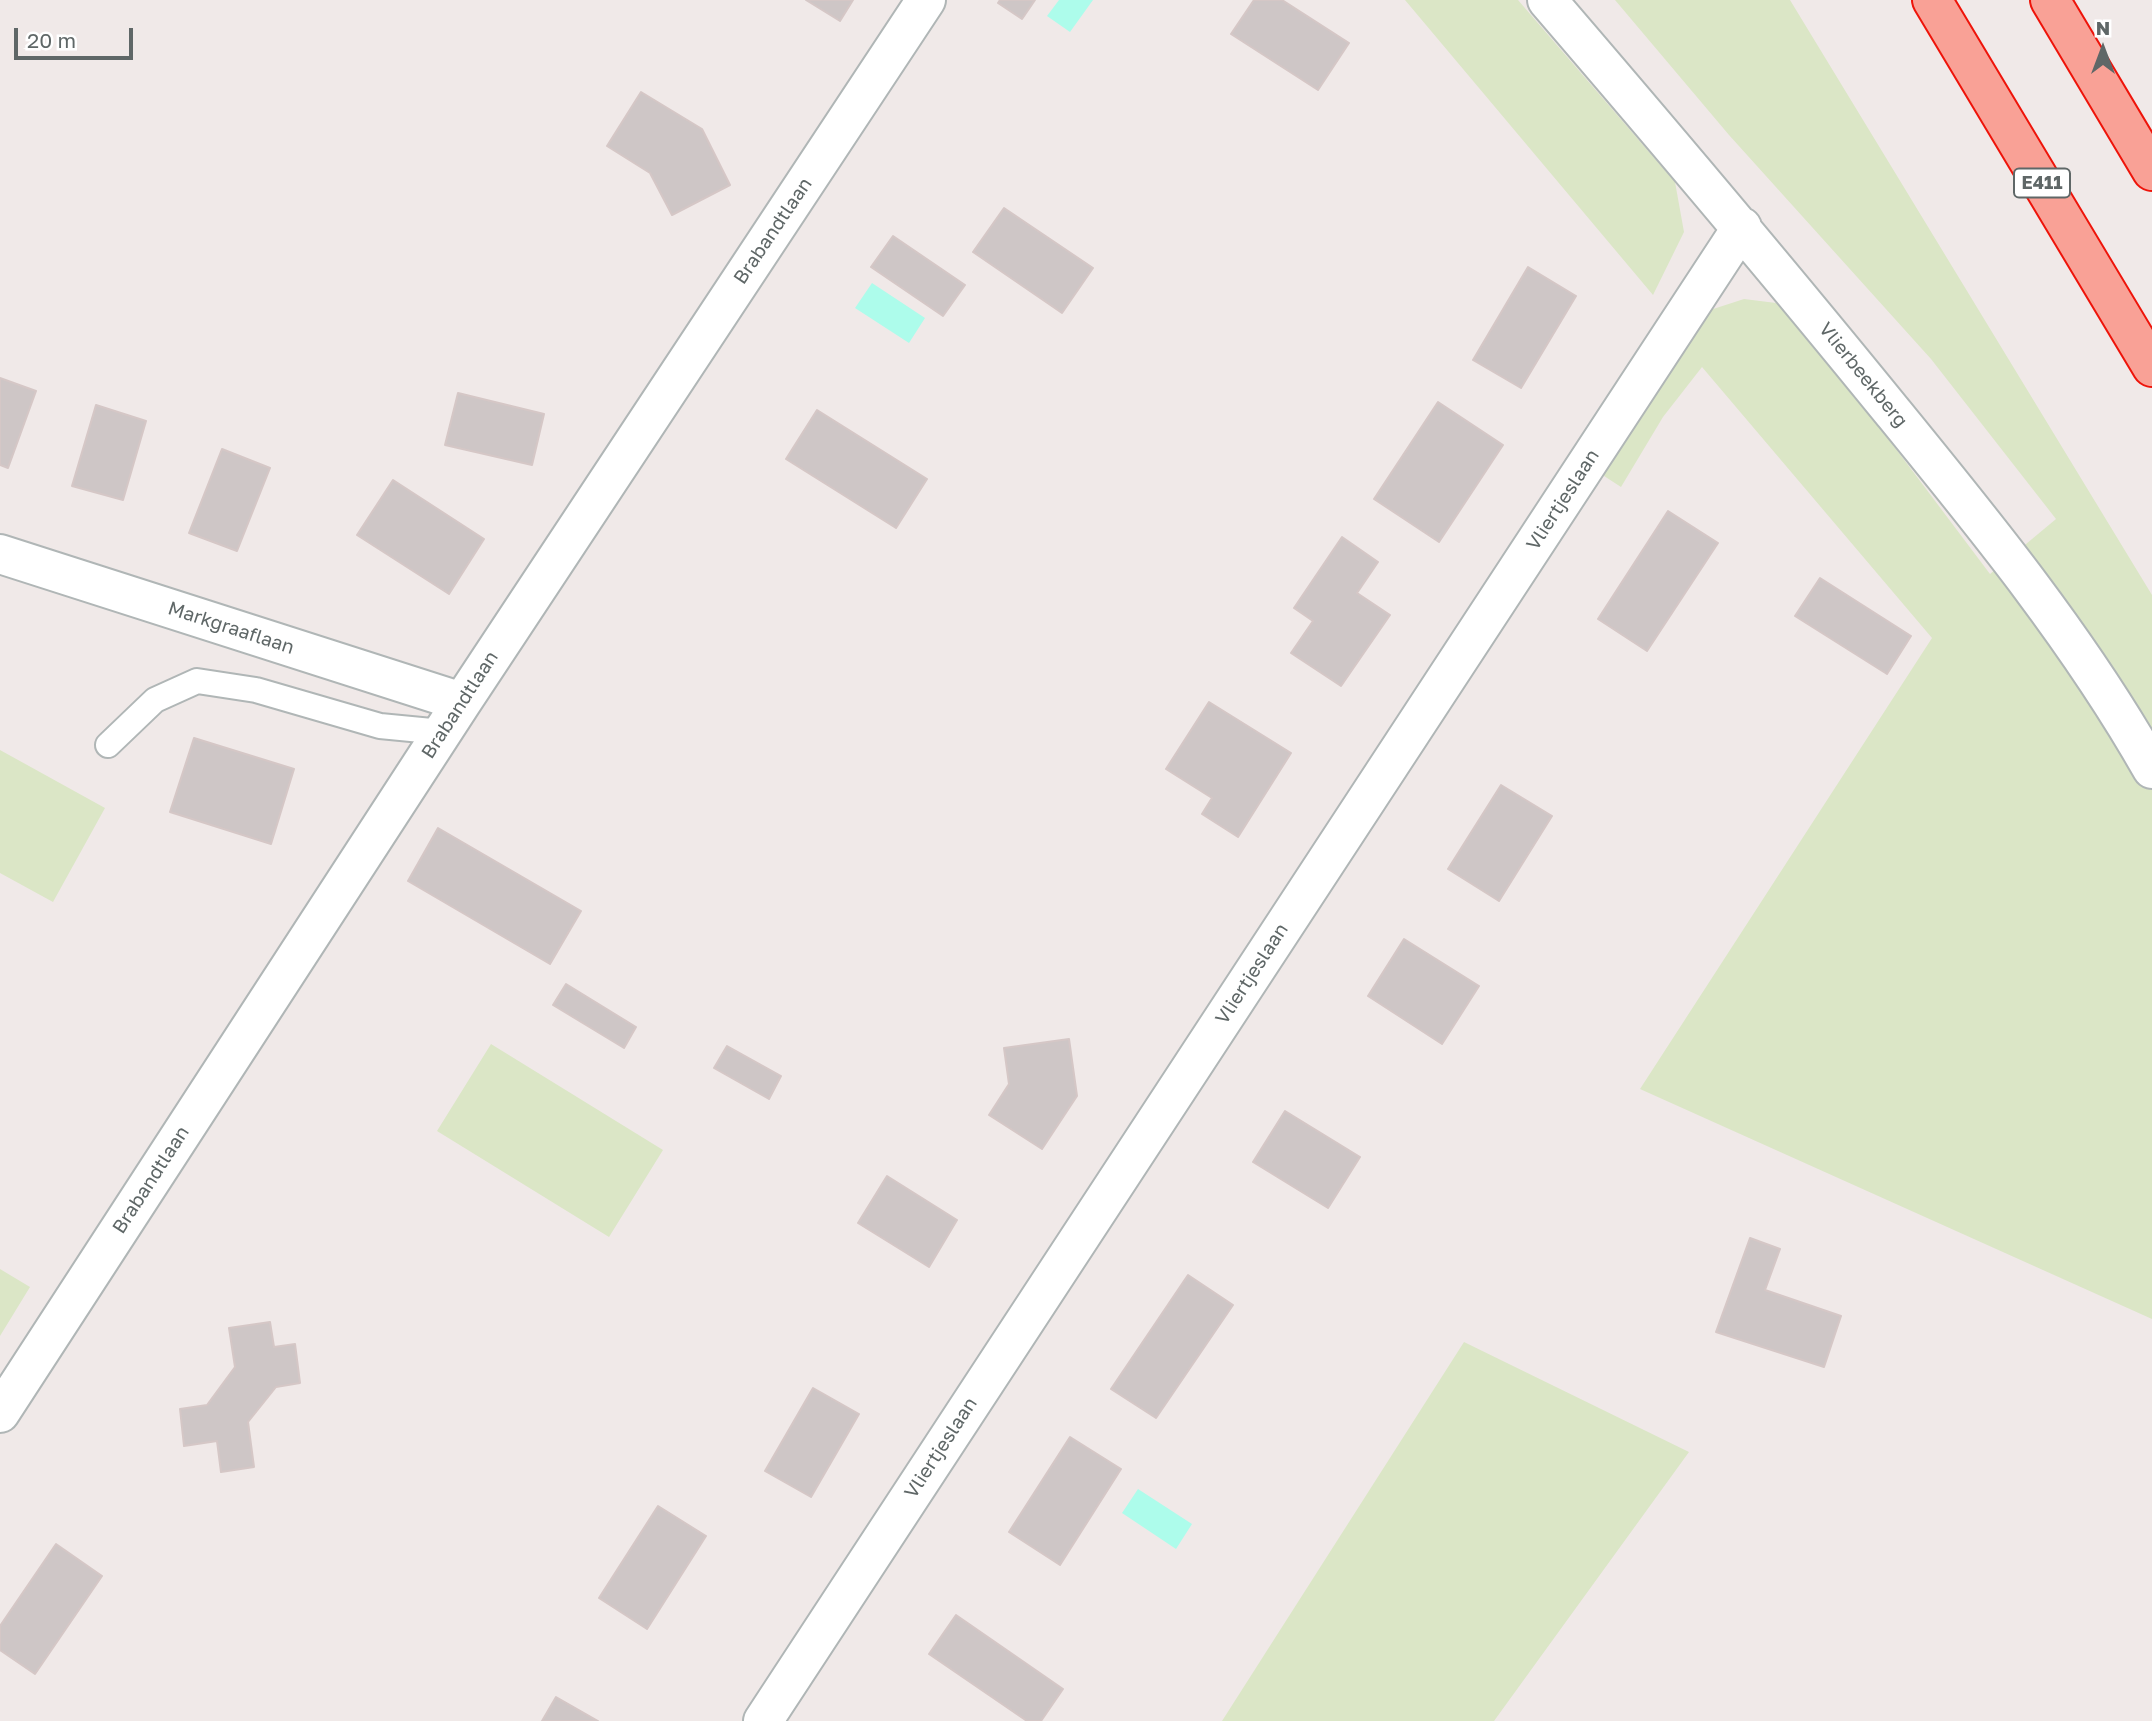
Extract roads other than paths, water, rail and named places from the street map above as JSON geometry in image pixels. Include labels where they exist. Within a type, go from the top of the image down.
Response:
[{"type":"highway","name":"E411","points":[[1931,0],[2152,367]]},
{"type":"highway","points":[[2050,0],[2152,171]]},
{"type":"street","name":"Brabandtlaan","points":[[0,1412],[452,717],[926,0]]},
{"type":"street","name":"Vlierbeekberg","points":[[1547,0],[1742,227],[2011,556],[2130,730],[2152,769]]},
{"type":"street","name":"Vliertjeslaan","points":[[763,1721],[1742,227]]},
{"type":"street","name":"Markgraaflaan","points":[[0,554],[452,717]]},
{"type":"lane","points":[[108,745],[155,700],[197,681],[256,690],[380,726],[452,717]]}]
